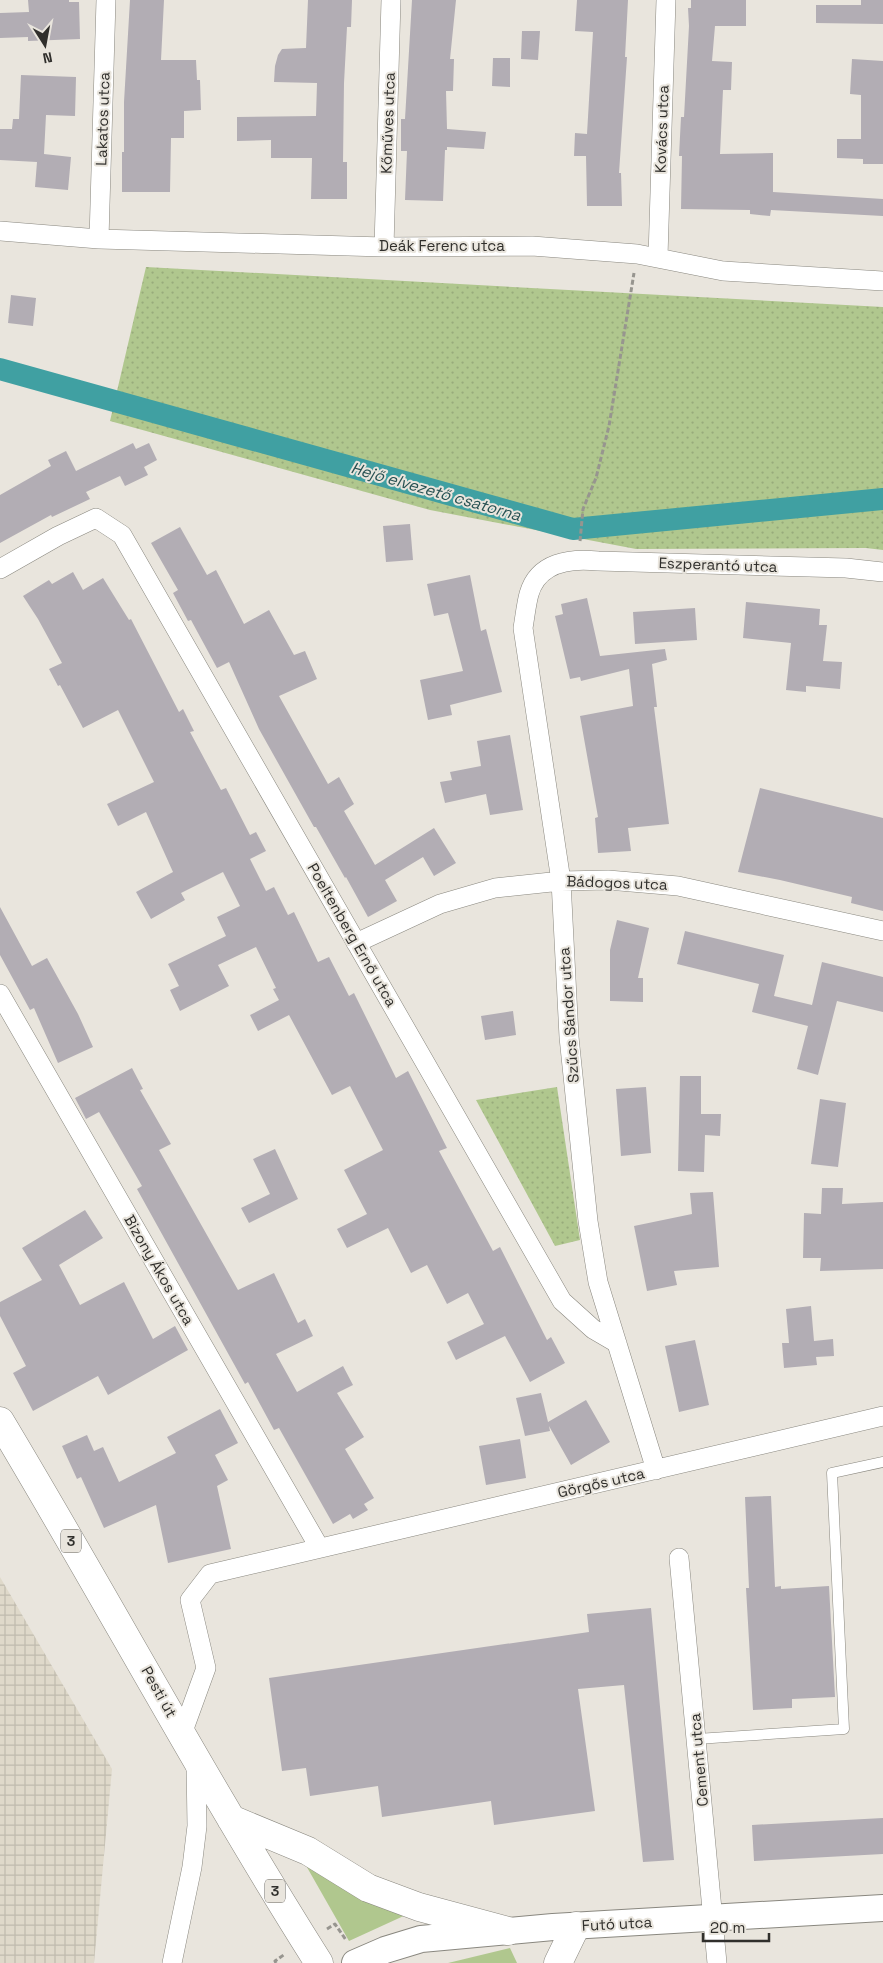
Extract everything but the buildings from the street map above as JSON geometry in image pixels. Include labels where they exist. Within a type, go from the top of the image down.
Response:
[{"type":"main road","name":"Pesti út","points":[[0,1421],[142,1662],[231,1819],[319,1963]]},
{"type":"main road","points":[[231,1819],[308,1851],[368,1888],[419,1907],[508,1931]]},
{"type":"main road","name":"Futó utca","points":[[355,1963],[385,1950],[421,1939],[576,1926],[883,1908]]},
{"type":"main road","points":[[558,1963],[576,1926]]},
{"type":"street","name":"Lakatos utca","points":[[99,239],[106,0]]},
{"type":"street","name":"Kőműves utca","points":[[384,247],[392,0]]},
{"type":"street","name":"Kovács utca","points":[[658,258],[666,0]]},
{"type":"street","name":"Deák Ferenc utca","points":[[0,231],[99,239],[384,247],[532,246],[637,254],[723,271],[883,281]]},
{"type":"street","name":"Poeltenberg Ernő utca","points":[[0,569],[58,536],[96,518],[122,535],[562,1301],[593,1329],[617,1343]]},
{"type":"street","name":"Eszperantó utca","points":[[554,564],[581,559],[846,568],[883,572]]},
{"type":"street","name":"Szűcs Sándor utca","points":[[554,564],[538,575],[529,592],[523,628],[561,881],[569,1037],[588,1221],[598,1282],[656,1470]]},
{"type":"street","name":"Bádogos utca","points":[[356,943],[440,904],[495,888],[561,881],[608,880],[678,886],[883,931]]},
{"type":"street","name":"Bizony Ákos utca","points":[[0,994],[319,1547]]},
{"type":"street","name":"Görgős utca","points":[[182,1734],[206,1668],[190,1600],[210,1574],[883,1416]]},
{"type":"street","name":"Cement utca","points":[[679,1558],[717,1963]]},
{"type":"street","points":[[172,1963],[192,1867],[197,1826],[196,1759]]},
{"type":"lane","points":[[697,1739],[844,1729],[832,1473],[883,1462]]},
{"type":"path","points":[[580,544],[583,509],[596,478],[609,426],[637,254]]},
{"type":"shaded area","points":[[0,1577],[112,1769],[94,1963],[0,1963]]},
{"type":"green space","points":[[146,267],[883,307],[883,550],[866,548],[636,549],[430,510],[110,421]]},
{"type":"green space","points":[[557,1087],[580,1240],[555,1246],[476,1100]]},
{"type":"green space","points":[[300,1855],[408,1914],[349,1941]]},
{"type":"green space","points":[[510,1948],[517,1963],[448,1963]]},
{"type":"waterway","name":"Hejő elvezető csatorna","points":[[0,369],[573,529],[883,499]]}]
